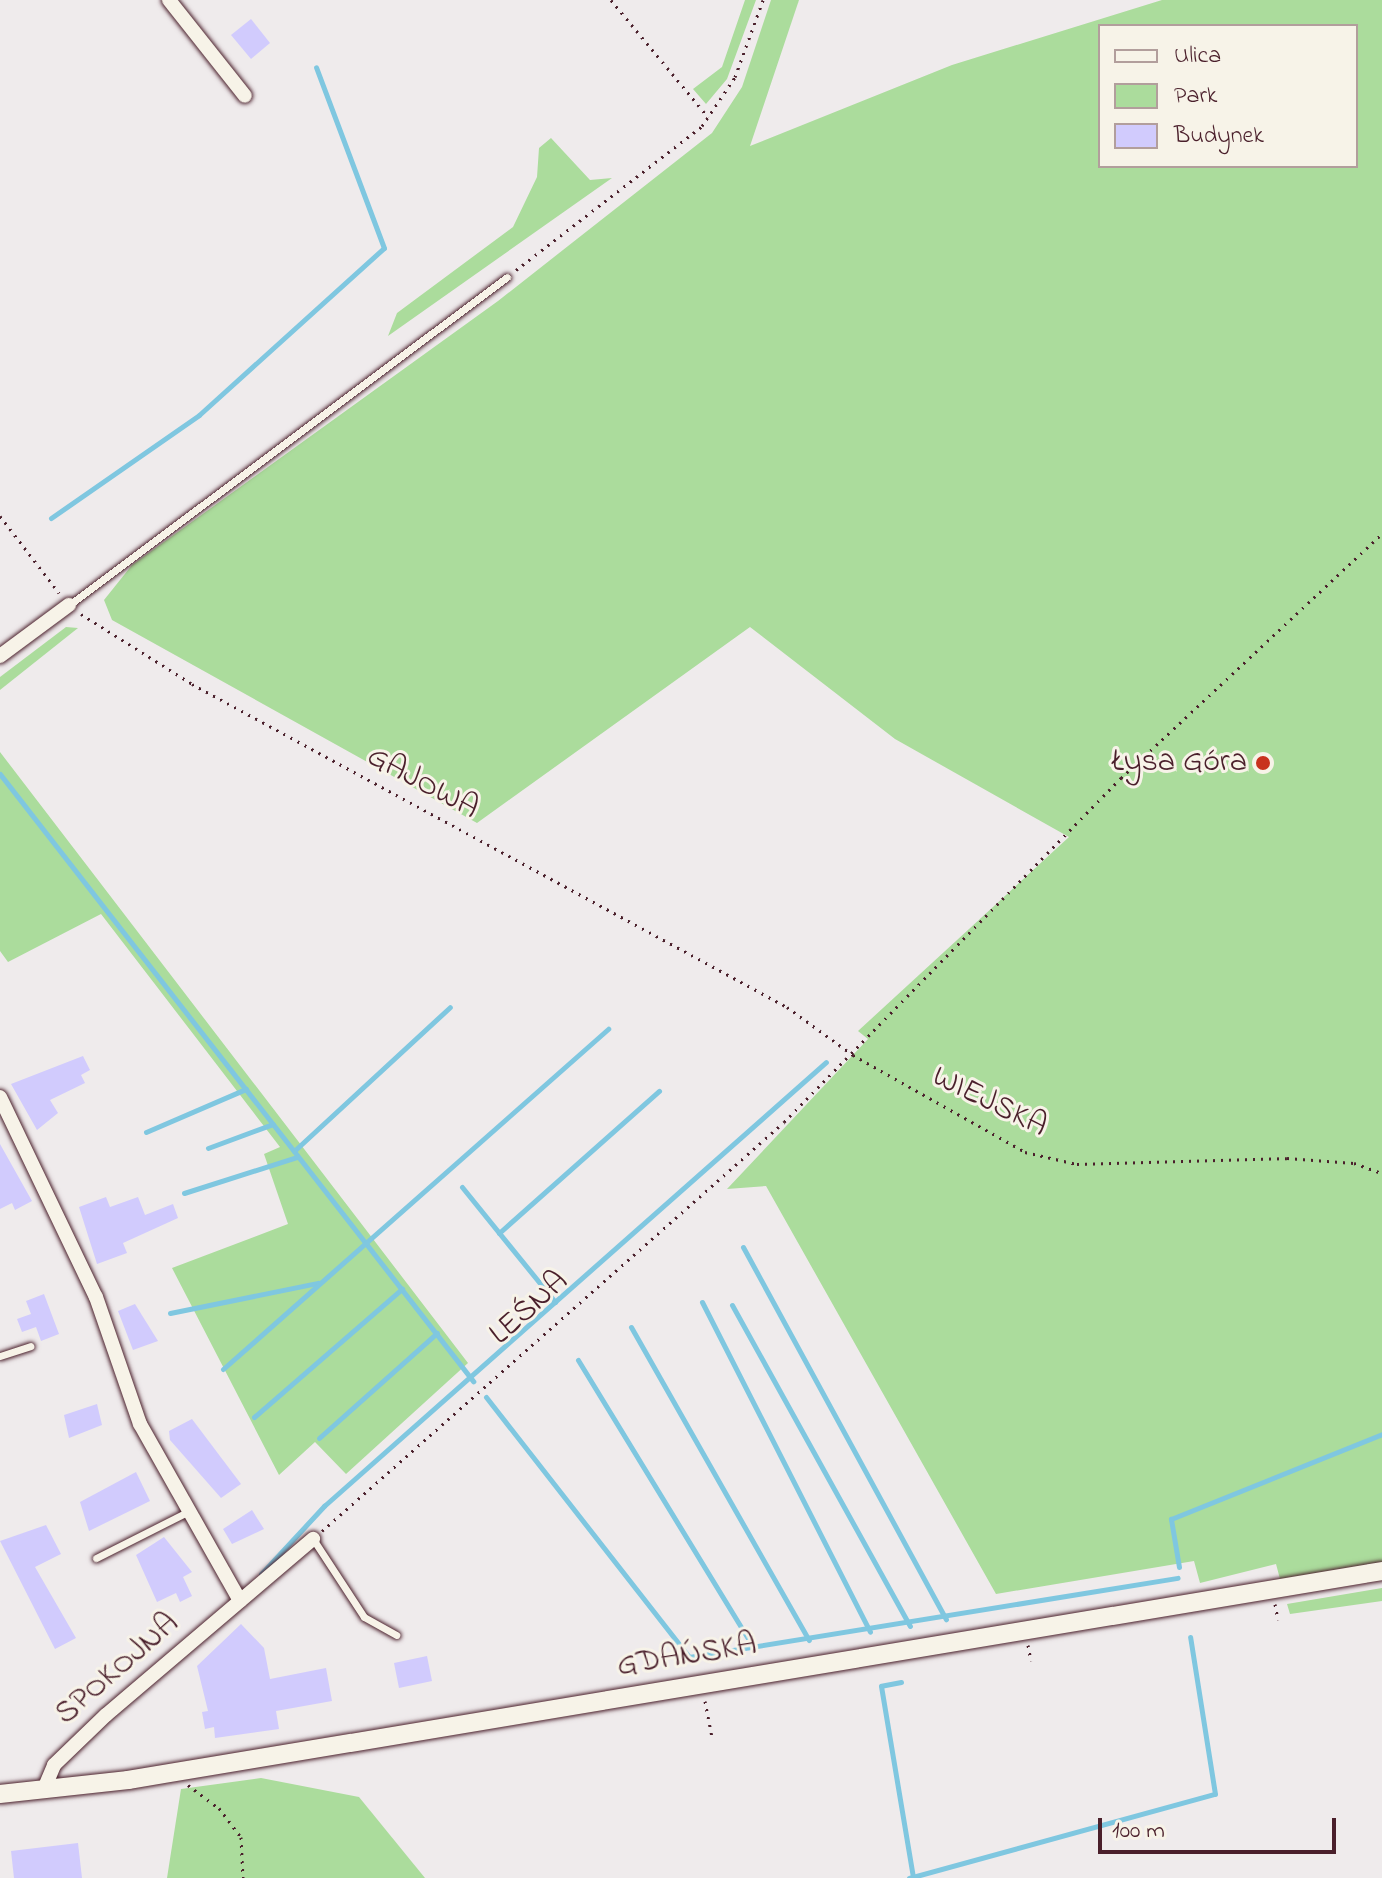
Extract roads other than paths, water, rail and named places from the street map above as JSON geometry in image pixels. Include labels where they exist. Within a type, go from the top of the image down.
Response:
[{"type":"main road","name":"GDAŃSKA","points":[[0,1794],[1382,1571]]},
{"type":"street","points":[[169,0],[245,96]]},
{"type":"street","points":[[0,656],[69,605]]},
{"type":"street","points":[[0,1097],[61,1214],[140,1424],[240,1601],[313,1539]]},
{"type":"street","name":"SPOKOJNA","points":[[44,1789],[54,1765],[240,1601]]},
{"type":"lane","points":[[69,605],[507,277]]},
{"type":"lane","points":[[0,1356],[30,1346]]},
{"type":"lane","points":[[96,1558],[189,1511]]},
{"type":"lane","points":[[313,1539],[364,1617],[396,1635]]},
{"type":"waterway","points":[[51,518],[199,415],[384,248],[316,67]]},
{"type":"waterway","points":[[0,774],[473,1381]]},
{"type":"waterway","points":[[294,1151],[450,1007]]},
{"type":"waterway","points":[[223,1369],[608,1029]]},
{"type":"waterway","points":[[261,1574],[324,1506],[826,1062]]},
{"type":"waterway","points":[[146,1132],[246,1089]]},
{"type":"waterway","points":[[499,1233],[659,1091]]},
{"type":"waterway","points":[[208,1148],[273,1124]]},
{"type":"waterway","points":[[184,1193],[297,1157]]},
{"type":"waterway","points":[[462,1187],[555,1302]]},
{"type":"waterway","points":[[743,1247],[946,1619]]},
{"type":"waterway","points":[[170,1313],[318,1283]]},
{"type":"waterway","points":[[254,1417],[402,1289]]},
{"type":"waterway","points":[[702,1302],[870,1632]]},
{"type":"waterway","points":[[732,1305],[910,1626]]},
{"type":"waterway","points":[[631,1327],[809,1640]]},
{"type":"waterway","points":[[319,1438],[437,1333]]},
{"type":"waterway","points":[[578,1360],[754,1648]]},
{"type":"waterway","points":[[486,1397],[689,1657],[1178,1578]]},
{"type":"waterway","points":[[1179,1567],[1171,1519],[1382,1434]]},
{"type":"waterway","points":[[909,1878],[1215,1794],[1190,1637]]},
{"type":"waterway","points":[[901,1682],[881,1686],[913,1877]]},
{"type":"place","name":"Łysa Góra","points":[[1263,763]]}]
